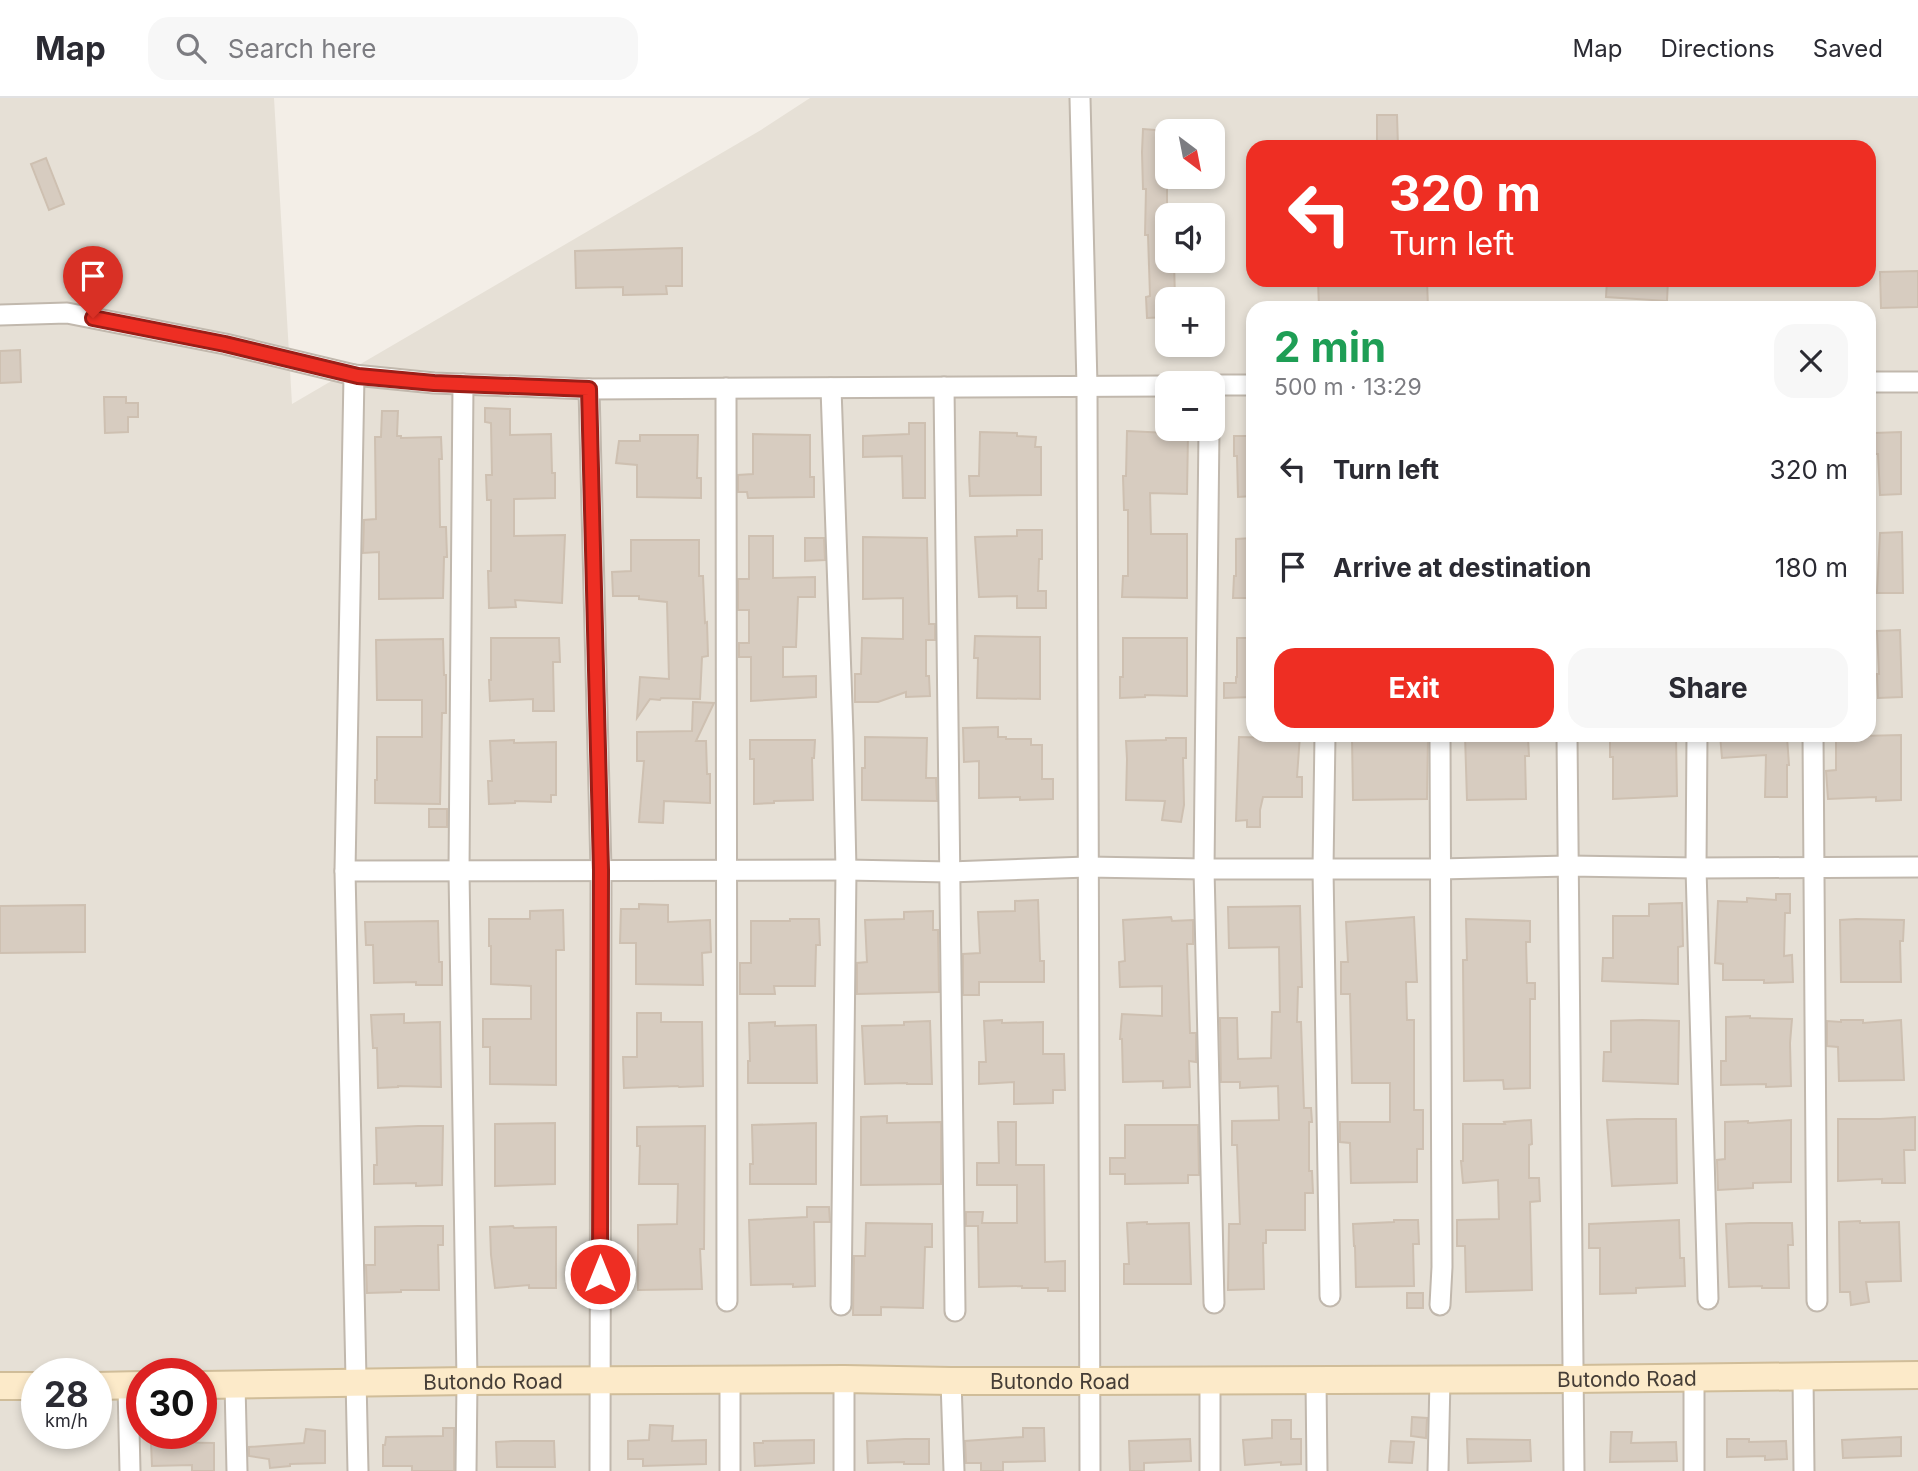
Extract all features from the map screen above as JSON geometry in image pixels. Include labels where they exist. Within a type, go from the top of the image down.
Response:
[{"type":"street","points":[[1080,98],[1087,386],[1090,1471]]},
{"type":"street","points":[[0,315],[67,313],[225,344],[354,375],[463,384],[589,389],[1155,386]]},
{"type":"street","points":[[354,375],[345,871],[358,1471]]},
{"type":"street","points":[[1876,382],[1918,382]]},
{"type":"street","points":[[463,384],[459,871],[466,1471]]},
{"type":"street","points":[[1225,385],[1246,385]]},
{"type":"street","points":[[831,387],[846,870],[841,1305]]},
{"type":"street","points":[[944,387],[955,1311]]},
{"type":"street","points":[[726,388],[727,1301]]},
{"type":"street","points":[[589,389],[601,870],[600,1471]]},
{"type":"street","points":[[1209,441],[1204,869],[1214,1303]]},
{"type":"street","points":[[1325,742],[1323,869],[1330,1296]]},
{"type":"street","points":[[1440,742],[1440,1305]]},
{"type":"street","points":[[1567,742],[1574,1471]]},
{"type":"street","points":[[1697,742],[1696,868],[1708,1298]]},
{"type":"street","points":[[1813,742],[1817,1301]]},
{"type":"street","points":[[345,871],[950,872],[1087,867],[1918,867]]},
{"type":"street","points":[[1803,1375],[1804,1471]]},
{"type":"street","name":"Butondo Road","points":[[217,1385],[467,1381],[1574,1379],[1918,1375]]},
{"type":"street","points":[[1694,1377],[1694,1471]]},
{"type":"street","points":[[844,1379],[844,1471]]},
{"type":"street","points":[[1438,1471],[1440,1379]]},
{"type":"street","points":[[730,1380],[730,1471]]},
{"type":"street","points":[[1210,1380],[1210,1471]]},
{"type":"street","points":[[1316,1380],[1317,1471]]},
{"type":"street","points":[[951,1381],[954,1471]]},
{"type":"street","points":[[235,1384],[237,1471]]},
{"type":"street","points":[[0,1386],[21,1386]]},
{"type":"street","points":[[130,1471],[131,1449]]},
{"type":"shaded area","points":[[0,98],[274,98],[292,404],[761,130],[810,98],[1918,98],[1918,1471],[0,1471]]},
{"type":"building","points":[[1377,115],[1397,115],[1398,140],[1377,140]]},
{"type":"building","points":[[1143,129],[1155,130],[1155,189],[1167,189],[1167,203],[1155,203],[1155,273],[1174,273],[1175,287],[1155,287],[1155,318],[1147,318],[1146,297],[1150,296]]},
{"type":"building","points":[[46,158],[64,204],[49,210],[31,164]]},
{"type":"building","points":[[682,248],[682,286],[666,286],[667,294],[623,295],[623,287],[576,288],[575,251]]},
{"type":"building","points":[[1918,271],[1918,307],[1881,308],[1880,272]]},
{"type":"building","points":[[1318,287],[1427,287],[1428,301],[1319,301]]},
{"type":"building","points":[[1607,287],[1668,287],[1667,301],[1606,297]]},
{"type":"building","points":[[20,350],[21,382],[0,383],[0,351]]},
{"type":"building","points":[[104,397],[126,397],[126,403],[138,403],[138,417],[128,417],[128,432],[105,433]]},
{"type":"building","points":[[485,408],[510,409],[510,435],[551,434],[555,498],[514,499],[514,536],[565,535],[562,603],[515,600],[516,607],[489,608],[491,500],[487,500],[486,475],[492,475],[491,423],[485,422]]},
{"type":"building","points":[[382,411],[398,411],[397,436],[401,438],[441,437],[440,527],[446,527],[447,557],[444,557],[443,598],[379,599],[379,552],[363,553],[364,520],[376,519],[375,437],[381,437]]},
{"type":"building","points":[[909,423],[925,423],[925,498],[903,498],[902,456],[863,457],[863,436],[909,434]]},
{"type":"building","points":[[1127,431],[1155,432],[1155,441],[1188,441],[1187,494],[1150,493],[1151,534],[1187,534],[1187,598],[1122,597],[1123,576],[1128,576],[1128,510],[1124,510],[1123,476],[1126,476]]},
{"type":"building","points":[[980,432],[1017,433],[1017,436],[1036,437],[1035,447],[1041,447],[1041,495],[970,496],[969,476],[979,476]]},
{"type":"building","points":[[1901,432],[1901,494],[1880,495],[1876,433]]},
{"type":"building","points":[[753,434],[810,435],[810,477],[814,477],[814,497],[748,498],[747,492],[738,492],[738,475],[753,474]]},
{"type":"building","points":[[640,435],[698,435],[697,478],[701,478],[701,498],[637,497],[637,465],[616,463],[619,441],[640,441]]},
{"type":"building","points":[[1234,436],[1246,436],[1246,496],[1238,497],[1237,456],[1234,456]]},
{"type":"building","points":[[1017,530],[1042,530],[1038,591],[1046,591],[1046,608],[1017,608],[1017,596],[979,597],[975,537],[1017,536]]},
{"type":"building","points":[[1902,532],[1903,593],[1877,593],[1880,533]]},
{"type":"building","points":[[749,536],[773,536],[773,578],[815,577],[815,597],[798,597],[796,647],[783,647],[783,677],[816,676],[816,697],[751,701],[751,657],[739,657],[739,643],[749,643],[749,610],[738,610],[738,579],[749,579]]},
{"type":"building","points":[[863,537],[927,538],[929,624],[935,624],[935,640],[926,640],[926,676],[929,676],[930,696],[906,697],[906,692],[878,702],[855,702],[855,674],[861,674],[862,638],[903,639],[903,598],[863,599]]},
{"type":"building","points":[[805,538],[824,538],[825,560],[805,561]]},
{"type":"building","points":[[1246,538],[1246,598],[1233,598],[1236,539]]},
{"type":"building","points":[[631,540],[699,540],[699,576],[703,576],[705,623],[707,622],[708,656],[702,657],[700,699],[650,699],[637,718],[640,677],[669,679],[667,602],[639,599],[639,596],[613,596],[612,572],[631,571]]},
{"type":"building","points":[[1900,630],[1902,697],[1878,698],[1877,631]]},
{"type":"building","points":[[975,636],[1040,637],[1040,699],[977,698],[978,658],[974,658]]},
{"type":"building","points":[[491,638],[559,638],[560,662],[553,662],[554,711],[533,711],[533,699],[490,701]]},
{"type":"building","points":[[1123,638],[1187,638],[1187,696],[1145,695],[1120,698]]},
{"type":"building","points":[[1237,638],[1246,638],[1246,697],[1224,698],[1224,683],[1236,683]]},
{"type":"building","points":[[443,639],[446,713],[442,713],[440,804],[375,803],[377,737],[422,737],[422,700],[377,700],[376,640]]},
{"type":"building","points":[[693,702],[714,703],[696,741],[706,741],[710,803],[664,801],[663,823],[639,822],[644,761],[637,761],[637,732],[692,731]]},
{"type":"building","points":[[998,727],[998,737],[1031,739],[1031,745],[1042,745],[1042,779],[1053,779],[1053,799],[979,798],[979,761],[964,762],[963,728]]},
{"type":"building","points":[[1901,735],[1901,800],[1876,801],[1876,797],[1828,799],[1826,771],[1836,770],[1836,742],[1876,742],[1876,736]]},
{"type":"building","points":[[865,737],[927,738],[926,778],[936,778],[937,801],[862,800]]},
{"type":"building","points":[[1239,737],[1246,737],[1246,742],[1300,742],[1297,777],[1302,777],[1302,797],[1263,797],[1260,827],[1247,827],[1247,820],[1236,821]]},
{"type":"building","points":[[1186,738],[1181,822],[1162,820],[1165,801],[1126,800],[1126,741]]},
{"type":"building","points":[[514,740],[514,743],[556,742],[556,795],[551,795],[551,802],[515,801],[489,804],[488,781],[492,781],[490,741]]},
{"type":"building","points":[[750,740],[815,740],[812,758],[813,800],[754,804],[754,759],[750,759]]},
{"type":"building","points":[[1352,742],[1428,742],[1427,799],[1353,800]]},
{"type":"building","points":[[1465,742],[1528,742],[1529,756],[1525,756],[1526,799],[1467,800]]},
{"type":"building","points":[[1610,742],[1676,742],[1677,796],[1613,799],[1613,757],[1610,757]]},
{"type":"building","points":[[1721,742],[1787,742],[1787,797],[1765,797],[1766,755],[1722,758]]},
{"type":"building","points":[[429,809],[447,809],[447,827],[429,827]]},
{"type":"building","points":[[1776,894],[1790,894],[1790,913],[1785,913],[1784,956],[1792,955],[1793,982],[1723,980],[1723,964],[1715,963],[1718,901],[1747,902],[1747,898],[1776,900]]},
{"type":"building","points":[[1038,900],[1040,961],[1044,961],[1044,982],[979,982],[979,995],[963,995],[963,954],[980,953],[978,912],[1015,911],[1015,901]]},
{"type":"building","points":[[1682,903],[1683,946],[1678,947],[1678,984],[1602,981],[1603,958],[1613,958],[1613,916],[1649,916],[1649,904]]},
{"type":"building","points":[[639,904],[668,905],[668,922],[710,920],[711,952],[702,953],[703,985],[636,984],[636,943],[620,943],[621,909],[639,909]]},
{"type":"building","points":[[85,905],[85,952],[0,953],[0,906]]},
{"type":"building","points":[[1300,906],[1302,987],[1298,987],[1297,1022],[1301,1022],[1304,1108],[1311,1108],[1309,1171],[1312,1171],[1313,1193],[1305,1193],[1305,1230],[1266,1230],[1266,1243],[1263,1243],[1264,1289],[1228,1290],[1229,1224],[1240,1224],[1237,1145],[1232,1145],[1232,1121],[1279,1120],[1278,1086],[1240,1088],[1240,1082],[1221,1082],[1220,1018],[1237,1018],[1238,1059],[1271,1058],[1272,1012],[1280,1012],[1279,947],[1229,948],[1228,907]]},
{"type":"building","points":[[563,910],[564,950],[556,950],[556,1085],[490,1084],[490,1047],[483,1047],[483,1019],[531,1019],[531,986],[491,984],[489,919],[530,919],[530,911]]},
{"type":"building","points":[[933,911],[933,930],[938,930],[939,992],[857,994],[857,963],[867,962],[865,920],[904,919],[904,912]]},
{"type":"building","points":[[1171,917],[1172,921],[1193,920],[1193,944],[1187,944],[1190,1033],[1196,1033],[1196,1062],[1189,1061],[1190,1087],[1163,1088],[1163,1081],[1123,1082],[1120,1039],[1122,1014],[1162,1016],[1162,986],[1120,987],[1119,962],[1125,961],[1123,920]]},
{"type":"building","points":[[1414,917],[1417,982],[1406,982],[1407,1020],[1414,1020],[1414,1110],[1423,1110],[1423,1149],[1417,1149],[1417,1182],[1351,1183],[1350,1143],[1340,1142],[1340,1122],[1390,1122],[1390,1083],[1352,1083],[1350,994],[1341,994],[1341,962],[1348,962],[1346,922]]},
{"type":"building","points":[[819,919],[820,945],[816,945],[815,986],[774,986],[775,994],[740,994],[740,963],[751,963],[751,921]]},
{"type":"building","points":[[1466,919],[1530,921],[1530,942],[1526,942],[1527,983],[1535,983],[1535,999],[1530,999],[1530,1088],[1504,1089],[1503,1080],[1464,1081],[1463,960],[1467,960]]},
{"type":"building","points":[[1840,920],[1904,920],[1903,941],[1900,941],[1901,982],[1841,982]]},
{"type":"building","points":[[438,921],[442,985],[416,985],[416,982],[374,983],[373,945],[366,945],[365,922]]},
{"type":"building","points":[[637,1013],[661,1013],[661,1022],[702,1022],[703,1086],[624,1088],[623,1057],[637,1057]]},
{"type":"building","points":[[404,1014],[404,1023],[440,1022],[441,1087],[378,1088],[377,1048],[373,1048],[371,1015]]},
{"type":"building","points":[[1726,1017],[1792,1019],[1791,1086],[1721,1085],[1721,1061],[1726,1061]]},
{"type":"building","points":[[1002,1020],[1002,1023],[1043,1022],[1043,1054],[1064,1054],[1065,1090],[1053,1090],[1053,1103],[1014,1104],[1014,1082],[979,1084],[979,1062],[986,1062],[984,1021]]},
{"type":"building","points":[[1863,1020],[1863,1023],[1901,1020],[1904,1080],[1839,1081],[1838,1047],[1827,1046],[1827,1021]]},
{"type":"building","points":[[930,1021],[932,1084],[865,1084],[862,1026]]},
{"type":"building","points":[[1611,1021],[1679,1021],[1678,1084],[1603,1081],[1604,1052],[1611,1052]]},
{"type":"building","points":[[775,1022],[775,1026],[816,1025],[817,1083],[748,1083],[749,1023]]},
{"type":"building","points":[[887,1116],[887,1123],[941,1122],[941,1184],[861,1185],[861,1117]]},
{"type":"building","points":[[1915,1117],[1915,1150],[1904,1150],[1905,1183],[1882,1183],[1882,1179],[1838,1181],[1838,1119]]},
{"type":"building","points":[[1676,1119],[1677,1183],[1612,1186],[1607,1120]]},
{"type":"building","points":[[1531,1120],[1529,1178],[1539,1178],[1540,1201],[1530,1202],[1532,1290],[1466,1292],[1465,1246],[1457,1246],[1457,1220],[1499,1219],[1498,1180],[1463,1183],[1463,1124],[1505,1124],[1504,1122]]},
{"type":"building","points":[[1791,1120],[1791,1182],[1753,1183],[1753,1188],[1718,1190],[1717,1160],[1725,1159],[1725,1122]]},
{"type":"building","points":[[998,1122],[1016,1122],[1016,1165],[1044,1165],[1045,1262],[1065,1261],[1065,1291],[1022,1286],[979,1287],[978,1226],[966,1226],[966,1212],[983,1212],[982,1223],[1017,1223],[1017,1185],[977,1185],[977,1163],[999,1163]]},
{"type":"building","points":[[555,1123],[555,1184],[495,1186],[495,1124]]},
{"type":"building","points":[[816,1123],[816,1184],[750,1184],[750,1164],[753,1164],[752,1125]]},
{"type":"building","points":[[1125,1125],[1198,1125],[1199,1175],[1188,1175],[1188,1183],[1125,1184],[1125,1174],[1110,1174],[1110,1158],[1125,1158]]},
{"type":"building","points":[[443,1126],[442,1185],[374,1184],[374,1165],[377,1165],[376,1128]]},
{"type":"building","points":[[705,1126],[704,1249],[700,1249],[702,1289],[638,1290],[638,1225],[677,1224],[678,1184],[639,1184],[640,1146],[637,1146],[637,1127]]},
{"type":"building","points":[[807,1207],[829,1207],[830,1222],[814,1222],[815,1286],[751,1285],[749,1220],[807,1217]]},
{"type":"building","points":[[1418,1220],[1419,1244],[1413,1244],[1414,1286],[1356,1287],[1353,1224]]},
{"type":"building","points":[[1679,1220],[1680,1258],[1684,1258],[1685,1286],[1636,1288],[1636,1293],[1600,1294],[1600,1248],[1589,1248],[1589,1224]]},
{"type":"building","points":[[1839,1222],[1899,1222],[1901,1281],[1866,1282],[1869,1302],[1851,1305],[1850,1292],[1840,1292]]},
{"type":"building","points":[[866,1223],[932,1224],[932,1247],[925,1247],[923,1308],[881,1307],[881,1315],[853,1315],[854,1256],[865,1256]]},
{"type":"building","points":[[1127,1223],[1189,1223],[1191,1284],[1124,1284],[1124,1264],[1129,1264]]},
{"type":"building","points":[[1792,1223],[1793,1245],[1788,1245],[1789,1288],[1729,1287],[1726,1224]]},
{"type":"building","points":[[443,1226],[443,1245],[438,1245],[439,1290],[367,1293],[366,1265],[375,1265],[375,1227]]},
{"type":"building","points":[[490,1227],[556,1227],[556,1288],[529,1288],[529,1285],[495,1288]]},
{"type":"building","points":[[1407,1293],[1423,1293],[1423,1308],[1407,1308]]},
{"type":"building","points":[[1412,1417],[1427,1418],[1426,1438],[1411,1436]]},
{"type":"building","points":[[1272,1420],[1291,1420],[1291,1439],[1301,1439],[1301,1464],[1281,1465],[1281,1462],[1245,1465],[1243,1440],[1272,1438]]},
{"type":"building","points":[[650,1425],[673,1426],[672,1441],[706,1440],[706,1464],[643,1466],[643,1459],[628,1459],[628,1441],[649,1440]]},
{"type":"building","points":[[443,1428],[454,1428],[454,1471],[412,1471],[412,1466],[383,1466],[383,1445],[386,1437],[443,1436]]},
{"type":"building","points":[[1023,1428],[1044,1428],[1045,1461],[1003,1462],[1003,1471],[981,1471],[981,1463],[966,1463],[965,1441],[1023,1437]]},
{"type":"building","points":[[306,1429],[325,1431],[325,1463],[290,1464],[270,1468],[269,1459],[249,1456],[249,1447],[304,1443]]},
{"type":"building","points":[[1611,1432],[1632,1432],[1631,1443],[1676,1442],[1677,1461],[1610,1462]]},
{"type":"building","points":[[1901,1437],[1901,1456],[1843,1458],[1842,1440]]},
{"type":"building","points":[[929,1439],[929,1464],[868,1463],[867,1441]]},
{"type":"building","points":[[1190,1439],[1191,1461],[1144,1463],[1144,1471],[1130,1471],[1129,1441]]},
{"type":"building","points":[[1467,1439],[1530,1440],[1531,1461],[1468,1463]]},
{"type":"building","points":[[1727,1439],[1749,1439],[1749,1442],[1786,1441],[1787,1459],[1765,1460],[1765,1456],[1727,1457]]},
{"type":"building","points":[[814,1440],[814,1463],[755,1466],[754,1443]]},
{"type":"building","points":[[554,1441],[555,1467],[497,1467],[496,1442]]},
{"type":"building","points":[[1391,1441],[1414,1442],[1412,1463],[1389,1462]]},
{"type":"building","points":[[151,1449],[214,1449],[214,1471],[192,1471],[192,1465],[152,1466]]},
{"type":"route","points":[[93,318],[225,344],[358,376],[434,383],[589,389],[601,870],[600,1274]]}]
